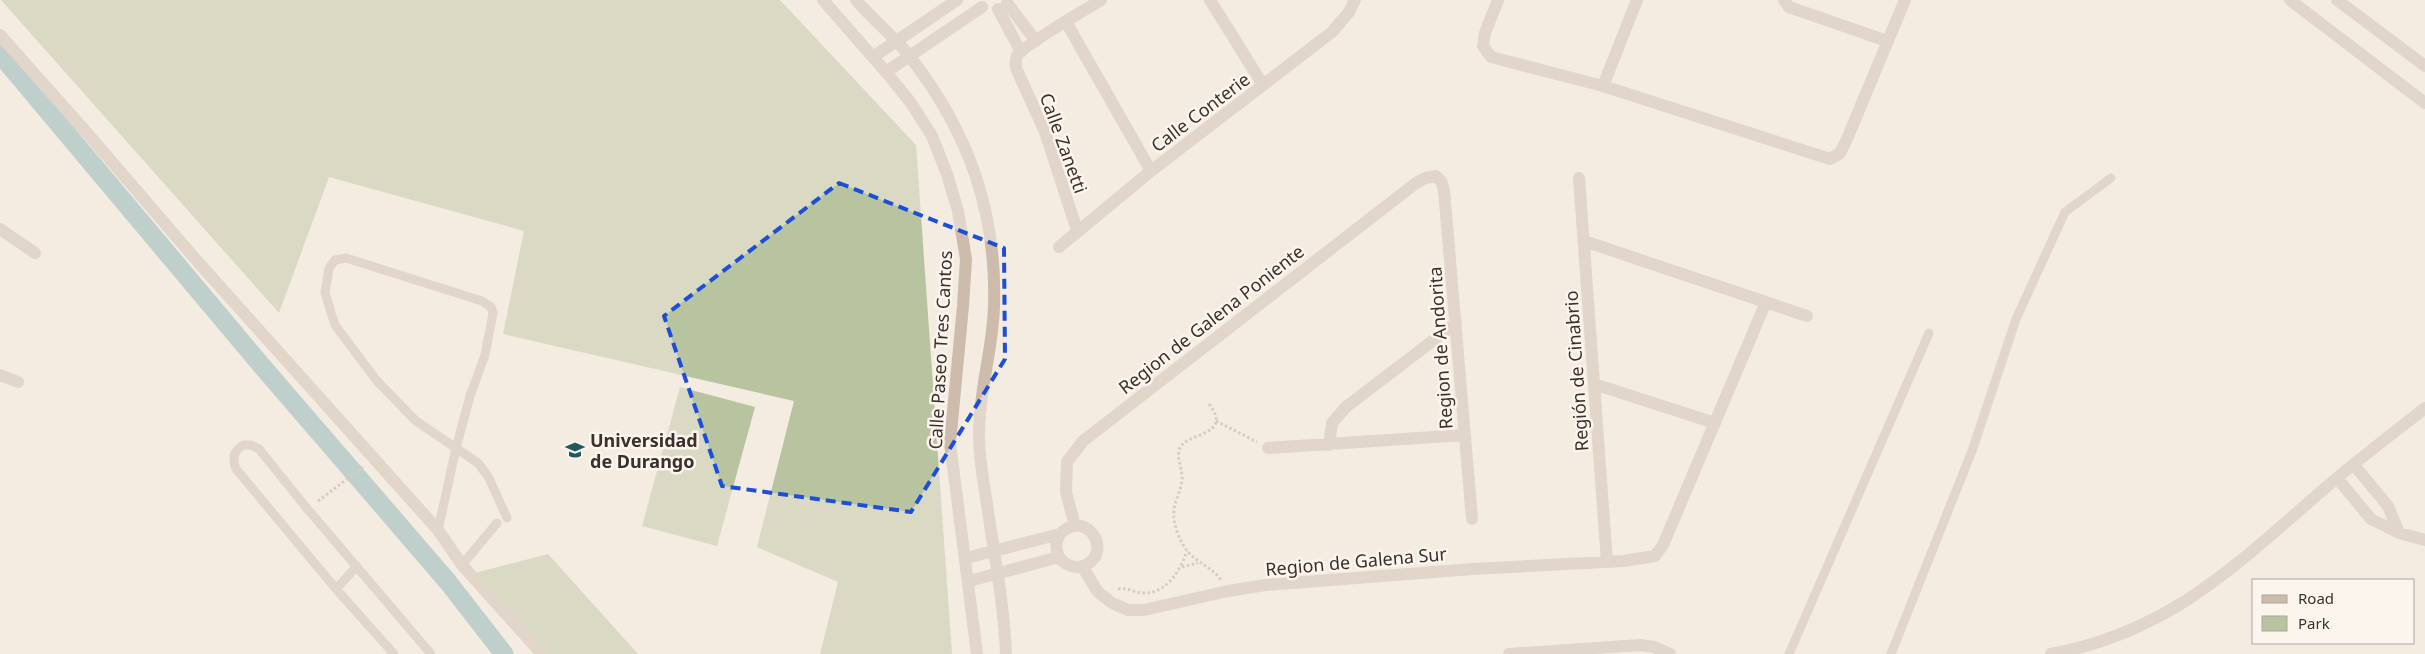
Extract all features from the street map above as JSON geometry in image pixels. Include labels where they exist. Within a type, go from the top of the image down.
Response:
[{"type":"street","name":"Calle Paseo Tres Cantos","points":[[823,0],[911,103],[932,136],[947,174],[958,211],[966,259],[950,443],[954,492],[966,558],[977,654]]},
{"type":"street","points":[[856,0],[910,56],[934,90],[962,137],[978,178],[988,217],[994,262],[994,307],[980,397],[979,435],[998,574],[1006,654]]},
{"type":"street","points":[[873,57],[957,0]]},
{"type":"street","points":[[1004,4],[1021,52],[1101,0]]},
{"type":"street","points":[[1210,0],[1263,85]]},
{"type":"street","name":"Calle Conterie","points":[[1059,247],[1077,230],[1332,32],[1349,12],[1355,0]]},
{"type":"street","points":[[1498,0],[1485,32],[1483,46],[1490,57],[1603,86],[1830,159],[1840,153],[1847,140],[1905,0]]},
{"type":"street","points":[[1603,86],[1636,0]]},
{"type":"street","points":[[1784,0],[1789,7],[1887,41]]},
{"type":"street","points":[[2290,0],[2425,103]]},
{"type":"street","points":[[2343,2],[2425,66]]},
{"type":"street","points":[[886,72],[979,4],[992,10],[1004,4]]},
{"type":"street","points":[[1004,4],[1036,41]]},
{"type":"street","points":[[1066,22],[1151,172]]},
{"type":"street","points":[[0,36],[88,134],[198,262],[438,530],[462,565],[542,654]]},
{"type":"street","name":"Calle Zanetti","points":[[1021,52],[1017,56],[1016,68],[1045,132],[1077,230]]},
{"type":"street","name":"Region de Andorita","points":[[1436,176],[1441,181],[1444,190],[1472,519]]},
{"type":"street","name":"Region de Galena Poniente","points":[[1075,526],[1066,492],[1067,462],[1083,441],[1416,182],[1436,176]]},
{"type":"street","name":"Región de Cinabrio","points":[[1580,178],[1607,562]]},
{"type":"street","points":[[0,229],[35,253]]},
{"type":"street","points":[[1584,240],[1806,316]]},
{"type":"street","points":[[1594,384],[1715,423],[1766,302]]},
{"type":"street","points":[[1329,445],[1332,423],[1346,407],[1456,323]]},
{"type":"street","points":[[0,375],[18,382]]},
{"type":"street","points":[[2051,654],[2113,639],[2141,627],[2193,597],[2226,573],[2336,478],[2425,408]]},
{"type":"street","name":"Region de Galena Sur","points":[[1082,566],[1098,592],[1112,604],[1128,610],[1161,607],[1228,591],[1265,585],[1473,569],[1643,560],[1655,556],[1663,545],[1715,423]]},
{"type":"street","points":[[1268,448],[1464,435]]},
{"type":"street","points":[[2354,464],[2388,506],[2399,533]]},
{"type":"street","points":[[2336,478],[2371,519],[2399,533],[2425,540]]},
{"type":"street","points":[[966,558],[1060,534],[1069,527],[1075,526],[1088,529],[1097,540],[1097,553],[1089,564],[1069,566],[1059,557],[1056,546],[1060,534]]},
{"type":"street","points":[[969,581],[1059,557]]},
{"type":"street","points":[[1510,654],[1640,645],[1654,647],[1670,654]]},
{"type":"lane","points":[[1891,654],[1972,451],[2016,319],[2064,212],[2111,178]]},
{"type":"lane","points":[[438,530],[456,448],[470,396],[485,355],[493,313],[491,307],[482,301],[346,258],[335,260],[329,268],[325,293],[334,325],[377,381],[416,421],[456,448],[478,463],[483,469],[507,518]]},
{"type":"lane","points":[[1789,654],[1818,583],[1929,333]]},
{"type":"lane","points":[[394,654],[336,590],[236,470],[233,460],[235,451],[243,445],[251,445],[259,449],[307,509],[431,654]]},
{"type":"lane","points":[[462,565],[497,523]]},
{"type":"lane","points":[[336,590],[357,566]]},
{"type":"path","points":[[1209,404],[1215,411],[1216,420],[1208,433],[1185,440],[1180,447],[1178,461],[1182,481],[1174,510],[1176,528],[1187,550],[1198,563],[1217,574],[1228,591]]},
{"type":"path","points":[[1216,420],[1268,448]]},
{"type":"path","points":[[307,509],[357,472]]},
{"type":"path","points":[[1098,592],[1124,588],[1142,593],[1159,590],[1171,581],[1182,567],[1187,550]]},
{"type":"path","points":[[1182,567],[1198,563]]},
{"type":"highlighted area","points":[[839,183],[1004,248],[1005,359],[911,512],[722,486],[664,316]]},
{"type":"green space","points":[[1,0],[780,0],[916,145],[952,654],[820,654],[838,582],[757,547],[794,401],[503,334],[524,231],[329,177],[279,313]]},
{"type":"green space","points":[[680,387],[755,407],[717,546],[642,526]]},
{"type":"green space","points":[[548,554],[638,654],[540,654],[471,574]]},
{"type":"waterway","points":[[0,54],[256,359],[448,582],[504,654]]},
{"type":"place","name":"Universidad de Durango","points":[[575,450]]}]
